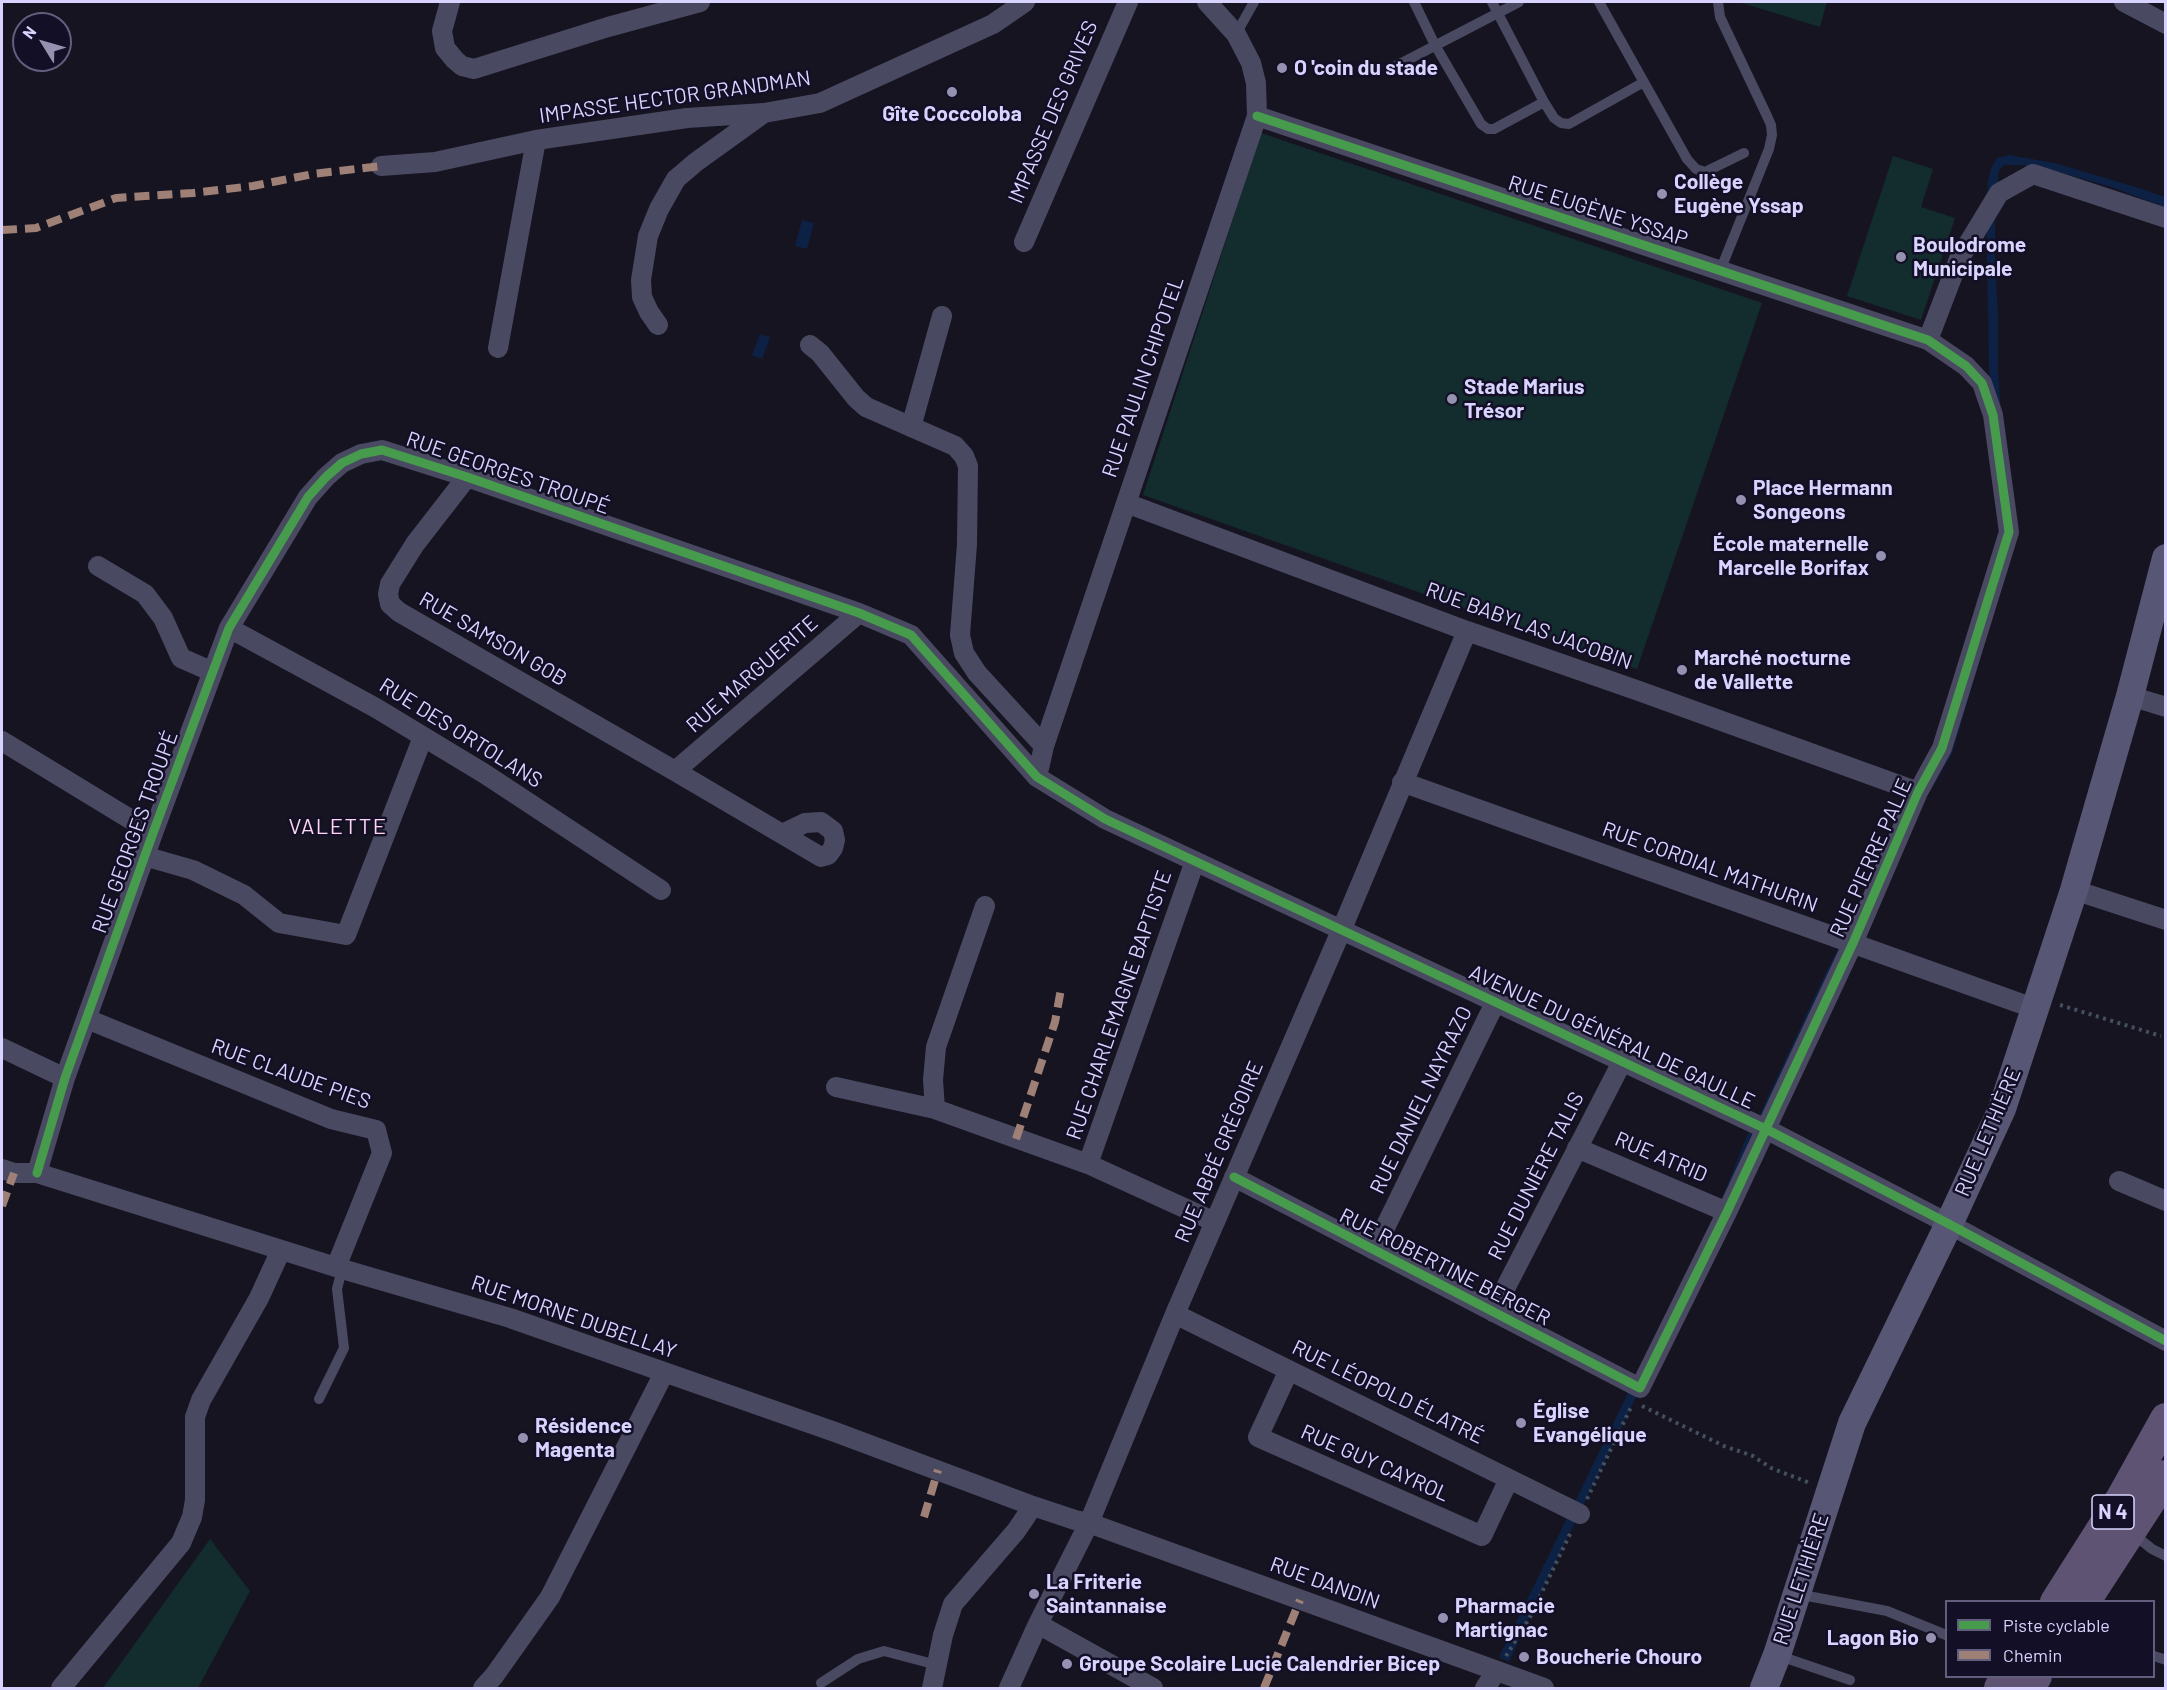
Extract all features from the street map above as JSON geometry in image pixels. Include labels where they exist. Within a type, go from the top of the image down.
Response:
[{"type":"main road","name":"N 4","points":[[2057,1600],[2122,1498],[2166,1419]]},
{"type":"main road","name":"N 4","points":[[2085,1600],[2130,1531],[2163,1486]]},
{"type":"street","points":[[450,2],[442,31],[445,48],[462,66],[474,69],[608,27],[700,2]]},
{"type":"street","name":"IMPASSE HECTOR GRANDMAN","points":[[381,166],[435,162],[536,140],[687,118],[764,113],[820,103],[993,24],[1025,2]]},
{"type":"street","name":"IMPASSE DES GRIVES","points":[[1024,242],[1128,2]]},
{"type":"street","name":"RUE PAULIN CHIPOTEL","points":[[1037,777],[1044,746],[1257,116],[1256,83],[1251,63],[1236,34],[1207,2]]},
{"type":"street","points":[[2124,2],[2166,24]]},
{"type":"street","points":[[658,325],[642,297],[641,280],[648,236],[659,209],[676,179],[764,113]]},
{"type":"street","name":"RUE EUGÈNE YSSAP","points":[[1257,116],[1928,340]]},
{"type":"street","points":[[498,348],[536,140]]},
{"type":"street","points":[[1928,340],[1959,259],[1999,193],[2033,174],[2166,218]]},
{"type":"street","points":[[911,427],[942,316]]},
{"type":"street","name":"RUE PIERRE PALIE","points":[[1636,1395],[1727,1212],[1853,944],[1918,792],[1942,748],[2009,532],[1994,415],[1982,383],[1966,366],[1928,340]]},
{"type":"street","points":[[810,345],[820,353],[866,407],[954,446],[964,456],[968,466],[967,544],[960,635],[964,653],[977,673],[1044,746]]},
{"type":"street","name":"RUE GEORGES TROUPÉ","points":[[37,1173],[65,1078],[229,628],[308,497],[342,463],[362,454],[382,450],[467,477],[859,613],[911,635],[1037,777]]},
{"type":"street","name":"RUE SAMSON GOB","points":[[467,477],[415,544],[390,584],[388,594],[390,604],[399,612],[675,771]]},
{"type":"street","name":"RUE BABYLAS JACOBIN","points":[[1126,503],[1467,631],[1918,792]]},
{"type":"street","name":"RUE LETHIÈRE","points":[[1764,1689],[1852,1423],[2002,1109],[2074,890],[2130,696],[2166,558]]},
{"type":"street","points":[[98,566],[145,594],[163,618],[181,658],[213,672]]},
{"type":"street","name":"RUE MARGUERITE","points":[[675,771],[859,613]]},
{"type":"street","name":"RUE DES ORTOLANS","points":[[229,628],[376,708],[485,774],[661,890]]},
{"type":"street","name":"RUE ABBÉ GRÉGOIRE","points":[[1009,1689],[1038,1624],[1089,1523],[1175,1314],[1341,931],[1467,631]]},
{"type":"street","points":[[2130,696],[2166,707]]},
{"type":"street","points":[[144,856],[193,870],[244,895],[279,922],[346,935],[423,737]]},
{"type":"street","points":[[2,741],[153,834]]},
{"type":"street","points":[[675,771],[782,834]]},
{"type":"street","name":"AVENUE DU GÉNÉRAL DE GAULLE","points":[[1037,777],[1105,819],[1766,1129],[2166,1341]]},
{"type":"street","name":"RUE CORDIAL MATHURIN","points":[[1402,782],[1853,944],[2038,1003]]},
{"type":"street","name":"RUE CHARLEMAGNE BAPTISTE","points":[[1088,1164],[1194,861]]},
{"type":"street","points":[[2074,890],[2166,920]]},
{"type":"street","points":[[935,1109],[933,1080],[936,1047],[985,906]]},
{"type":"street","name":"RUE DANIEL NAYRAZO","points":[[1374,1250],[1495,1003]]},
{"type":"street","name":"RUE CLAUDE PIES","points":[[87,1019],[331,1119],[376,1130],[382,1152],[339,1268]]},
{"type":"street","points":[[2,1048],[65,1078]]},
{"type":"street","name":"RUE DUNIÈRE TALIS","points":[[1493,1312],[1622,1062]]},
{"type":"street","points":[[836,1087],[935,1109],[1088,1164],[1215,1222]]},
{"type":"street","name":"RUE ATRID","points":[[1577,1148],[1727,1212]]},
{"type":"street","name":"RUE MORNE DUBELLAY","points":[[2,1169],[14,1173],[37,1173],[339,1268],[510,1318],[835,1432],[1033,1506],[1089,1523]]},
{"type":"street","name":"RUE ROBERTINE BERGER","points":[[1234,1177],[1493,1312],[1636,1395]]},
{"type":"street","points":[[2119,1181],[2166,1201]]},
{"type":"street","points":[[61,1689],[181,1543],[192,1517],[195,1500],[195,1417],[201,1400],[259,1298],[281,1250]]},
{"type":"street","name":"RUE LÉOPOLD ÉLATRÉ","points":[[1175,1314],[1580,1514]]},
{"type":"street","name":"RUE GUY CAYROL","points":[[1289,1370],[1258,1437],[1482,1536],[1509,1479]]},
{"type":"street","points":[[483,1689],[550,1597],[664,1373]]},
{"type":"street","points":[[932,1689],[943,1635],[953,1604],[1016,1531],[1033,1506]]},
{"type":"street","name":"RUE DANDIN","points":[[1089,1523],[1544,1689]]},
{"type":"street","points":[[1038,1624],[1153,1689]]},
{"type":"street","points":[[1485,1689],[1496,1672]]},
{"type":"lane","points":[[1236,34],[1254,2]]},
{"type":"lane","points":[[1414,2],[1480,124],[1488,129],[1494,129],[1544,102]]},
{"type":"lane","points":[[1492,2],[1544,102],[1554,118],[1562,123],[1569,124],[1644,82]]},
{"type":"lane","points":[[1392,68],[1519,2]]},
{"type":"lane","points":[[1599,2],[1687,159],[1696,170],[1705,172],[1744,153]]},
{"type":"lane","points":[[1718,2],[1720,17],[1771,125],[1772,135],[1769,149],[1720,271]]},
{"type":"lane","points":[[319,1399],[344,1348],[337,1289],[339,1268]]},
{"type":"lane","points":[[2130,1531],[2152,1549],[2166,1556]]},
{"type":"lane","points":[[1796,1593],[1887,1611],[1945,1634]]},
{"type":"lane","points":[[821,1683],[858,1659],[885,1651],[937,1665]]},
{"type":"lane","points":[[1777,1655],[1850,1680]]},
{"type":"path","points":[[2038,1003],[2161,1036]]},
{"type":"path","points":[[1636,1395],[1724,1446],[1753,1456],[1771,1468],[1830,1491]]},
{"type":"green space","points":[[1739,2],[1827,2],[1820,27]]},
{"type":"green space","name":"Stade Marius Trésor","points":[[1261,133],[1762,303],[1637,669],[1143,495]]},
{"type":"green space","name":"Boulodrome Municipale","points":[[1893,156],[1933,169],[1921,207],[1955,218],[1921,320],[1847,296]]},
{"type":"green space","points":[[210,1539],[250,1591],[198,1688],[103,1688]]},
{"type":"water","points":[[2009,155],[2055,163],[2142,189],[2165,197],[2165,207],[2111,187],[2055,171],[2022,165],[2004,165],[1999,170],[1995,212],[1998,372],[2011,544],[2002,584],[1952,754],[1916,815],[1894,864],[1831,979],[1754,1143],[1730,1204],[1509,1662],[1499,1657],[1717,1211],[1746,1138],[1760,1114],[1826,972],[1905,819],[1944,752],[1994,582],[2003,542],[1989,370],[1986,208],[1991,168],[1997,158]]},
{"type":"water","points":[[802,220],[814,223],[807,249],[795,246]]},
{"type":"water","points":[[760,334],[770,337],[762,359],[752,355]]},
{"type":"marked path","points":[[2,230],[36,228],[116,198],[253,186],[313,174],[381,166]]},
{"type":"marked path","points":[[1016,1139],[1055,1022],[1061,989]]},
{"type":"marked path","points":[[2,1206],[14,1173]]},
{"type":"marked path","points":[[924,1517],[938,1470]]},
{"type":"marked path","points":[[1264,1688],[1300,1600]]},
{"type":"cycle path","points":[[1234,1177],[1640,1388],[1727,1212],[1853,943],[1918,792],[1942,748],[2009,532],[1993,415],[1982,383],[1966,366],[1928,340],[1257,116]]},
{"type":"cycle path","points":[[37,1173],[65,1078],[229,628],[308,497],[342,463],[361,454],[382,450],[467,477],[859,613],[911,635],[1037,777],[1105,819],[1766,1129],[2166,1341]]},
{"type":"place","name":"O 'coin du stade","points":[[1282,68]]},
{"type":"place","name":"Gîte Coccoloba","points":[[952,92]]},
{"type":"place","name":"Collège Eugène Yssap","points":[[1662,194]]},
{"type":"place","name":"Boulodrome Municipale","points":[[1901,257]]},
{"type":"place","name":"Stade Marius Trésor","points":[[1452,399]]},
{"type":"place","name":"Place Hermann Songeons","points":[[1741,500]]},
{"type":"place","name":"École maternelle Marcelle Borifax","points":[[1881,556]]},
{"type":"place","name":"Marché nocturne de Vallette","points":[[1682,670]]},
{"type":"place","name":"Église Evangélique","points":[[1521,1423]]},
{"type":"place","name":"Résidence Magenta","points":[[523,1438]]},
{"type":"place","name":"La Friterie Saintannaise","points":[[1034,1594]]},
{"type":"place","name":"Pharmacie Martignac","points":[[1443,1618]]},
{"type":"place","name":"Lagon Bio","points":[[1931,1638]]},
{"type":"place","name":"Boucherie Chouro","points":[[1524,1657]]},
{"type":"place","name":"Groupe Scolaire Lucie Calendrier Bicep","points":[[1067,1664]]},
{"type":"district","name":"VALETTE","points":[[338,827]]}]
